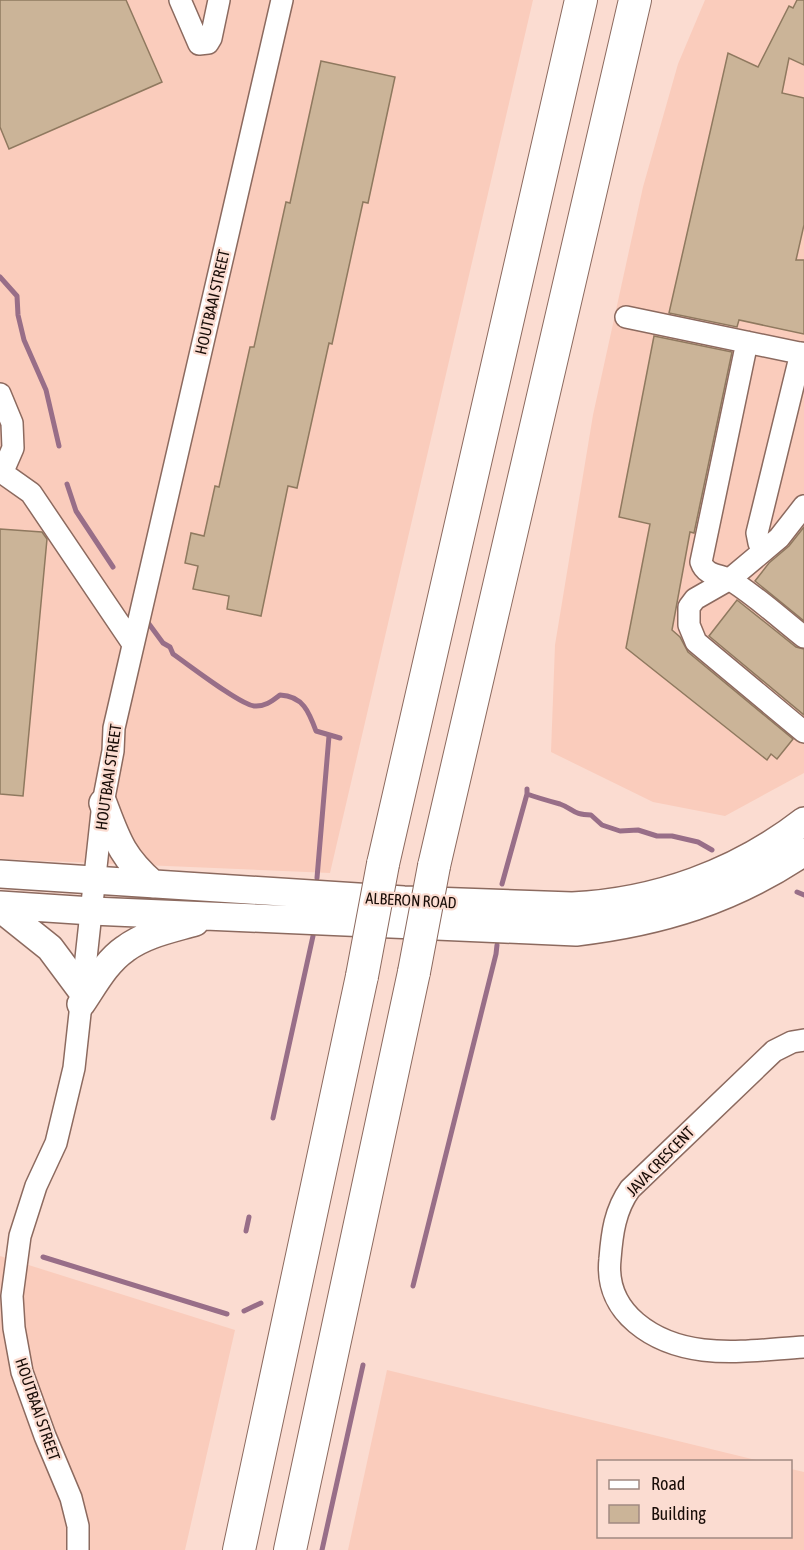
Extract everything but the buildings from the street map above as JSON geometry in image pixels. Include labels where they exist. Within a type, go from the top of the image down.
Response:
[{"type":"highway","points":[[239,1550],[362,976],[383,864],[581,0]]},
{"type":"highway","points":[[290,1550],[435,866],[635,0]]},
{"type":"highway","points":[[626,40],[643,0]]},
{"type":"main road","points":[[103,802],[119,844],[129,861],[153,884]]},
{"type":"main road","name":"ALBERON ROAD","points":[[0,874],[404,900],[593,905],[660,893],[722,871],[780,840],[804,821]]},
{"type":"main road","name":"ALBERON ROAD","points":[[0,907],[463,928],[586,931],[661,918],[696,908],[759,880],[804,852]]},
{"type":"main road","points":[[0,907],[50,948],[82,998],[106,967],[124,949],[140,939],[216,915]]},
{"type":"street","points":[[180,0],[199,44],[204,44],[208,43],[211,38],[219,0]]},
{"type":"street","name":"HOUTBAAI STREET","points":[[78,1550],[78,1526],[71,1498],[22,1372],[14,1328],[12,1296],[21,1236],[36,1186],[56,1143],[74,1068],[103,802],[113,751],[114,728],[282,0]]},
{"type":"street","points":[[626,317],[803,353],[757,533],[763,551]]},
{"type":"street","points":[[747,342],[701,562],[708,573],[730,579],[804,637]]},
{"type":"street","points":[[0,394],[12,423],[13,448],[1,471],[31,493],[133,644]]},
{"type":"street","points":[[804,506],[778,538],[763,551],[730,579],[695,599],[689,607],[689,625],[696,642],[804,732]]},
{"type":"street","name":"JAVA CRESCENT","points":[[804,1040],[792,1041],[774,1051],[648,1170],[622,1200],[614,1227],[609,1262],[610,1281],[621,1307],[637,1324],[652,1334],[685,1347],[705,1350],[733,1351],[804,1347]]},
{"type":"shaded area","points":[[0,0],[533,0],[330,873],[0,859]]},
{"type":"shaded area","points":[[705,0],[804,0],[804,773],[725,816],[653,802],[551,752],[555,645],[593,415],[643,187],[678,64]]},
{"type":"shaded area","points":[[0,1256],[235,1330],[185,1550],[0,1550]]},
{"type":"shaded area","points":[[387,1370],[756,1460],[597,1460],[597,1538],[792,1538],[792,1469],[804,1472],[804,1550],[348,1550]]},
{"type":"waterway","points":[[0,277],[17,296],[18,315],[24,340],[46,390],[59,446]]},
{"type":"waterway","points":[[67,484],[76,511],[113,567]]},
{"type":"waterway","points":[[149,624],[163,643],[170,647],[173,654],[237,699],[254,706],[262,706],[280,695],[294,698],[304,706],[316,731],[340,738]]},
{"type":"waterway","points":[[317,878],[329,736]]},
{"type":"waterway","points":[[502,884],[527,789]]},
{"type":"waterway","points":[[527,794],[560,804],[577,813],[591,815],[602,825],[620,831],[638,830],[657,836],[672,836],[698,842],[712,850]]},
{"type":"waterway","points":[[797,892],[804,895]]},
{"type":"waterway","points":[[273,1118],[313,936]]},
{"type":"waterway","points":[[413,1286],[497,945]]},
{"type":"waterway","points":[[246,1231],[249,1217]]},
{"type":"waterway","points":[[43,1257],[227,1314]]},
{"type":"waterway","points":[[244,1311],[261,1303]]},
{"type":"waterway","points":[[322,1550],[363,1365]]}]
